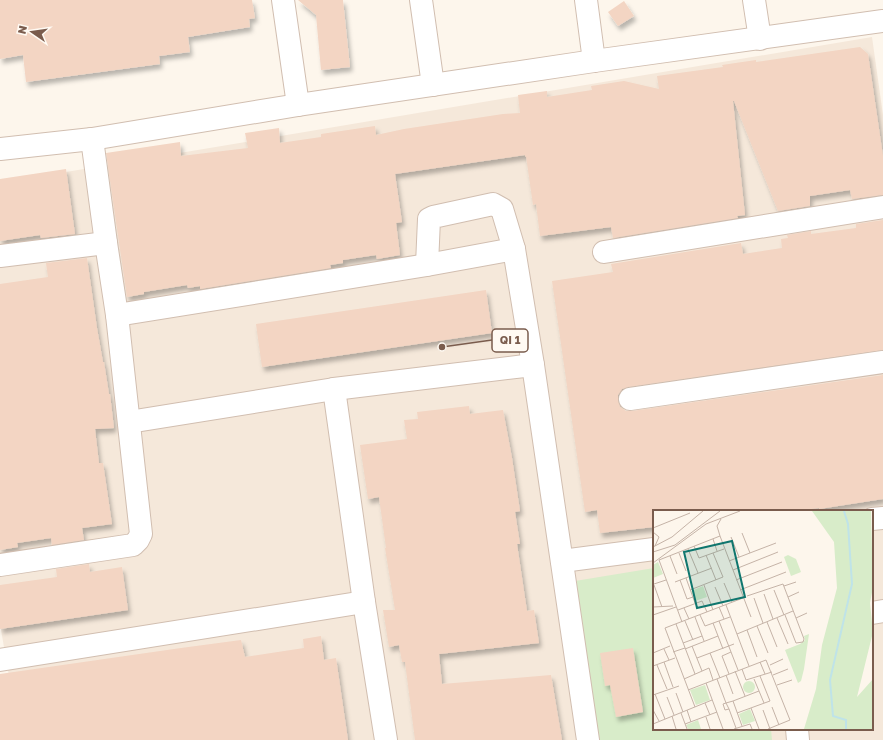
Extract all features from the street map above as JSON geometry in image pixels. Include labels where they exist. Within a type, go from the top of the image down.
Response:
[{"type":"street","points":[[282,0],[298,105]]},
{"type":"street","points":[[421,0],[433,85]]},
{"type":"street","points":[[586,0],[594,61]]},
{"type":"street","points":[[754,0],[760,39]]},
{"type":"street","points":[[0,149],[92,138],[298,105],[594,61],[883,21]]},
{"type":"street","points":[[0,565],[133,545],[141,534],[118,315],[106,243],[92,138]]},
{"type":"street","points":[[427,265],[429,219],[493,204],[502,209],[514,249],[533,365],[588,740]]},
{"type":"street","points":[[604,252],[883,207]]},
{"type":"street","points":[[0,256],[106,243]]},
{"type":"street","points":[[118,315],[427,265],[514,249]]},
{"type":"street","points":[[630,399],[883,362]]},
{"type":"street","points":[[129,422],[334,389],[533,365]]},
{"type":"street","points":[[334,389],[364,602],[386,740]]},
{"type":"street","points":[[873,519],[883,518]]},
{"type":"street","points":[[562,561],[653,549]]},
{"type":"street","points":[[0,660],[364,602]]},
{"type":"street","points":[[873,613],[883,611]]},
{"type":"street","points":[[797,730],[798,740]]},
{"type":"shaded area","points":[[872,37],[883,115],[883,740],[20,740],[0,624],[0,183]]},
{"type":"green space","points":[[653,568],[653,730],[771,730],[772,740],[599,740],[575,581]]},
{"type":"building","points":[[0,0],[252,0],[255,18],[249,19],[250,27],[188,37],[190,52],[159,56],[160,64],[26,82],[23,55],[0,59]]},
{"type":"building","points":[[298,0],[343,0],[350,67],[321,70],[316,15]]},
{"type":"building","points":[[624,1],[634,16],[618,26],[608,12]]},
{"type":"building","points":[[860,47],[868,54],[883,156],[883,195],[852,199],[850,190],[810,196],[810,206],[778,211],[733,101],[745,215],[737,216],[738,218],[613,238],[611,227],[540,236],[536,204],[533,205],[525,155],[395,174],[402,222],[396,223],[400,255],[377,259],[376,255],[343,260],[343,263],[330,265],[331,268],[200,289],[200,286],[188,288],[187,285],[144,292],[144,294],[127,297],[106,153],[180,142],[181,156],[248,148],[245,133],[279,128],[280,143],[321,137],[321,134],[375,126],[376,135],[404,129],[503,114],[520,113],[518,95],[547,91],[547,97],[592,90],[591,86],[624,81],[659,89],[657,76],[723,67],[722,65],[756,60],[756,62]]},
{"type":"building","points":[[66,169],[75,234],[41,238],[40,235],[0,241],[0,179]]},
{"type":"building","points":[[883,220],[883,350],[628,387],[622,389],[618,395],[618,400],[620,407],[626,411],[632,411],[883,375],[883,499],[804,510],[653,510],[653,527],[600,533],[597,510],[585,512],[552,281],[613,272],[611,264],[741,243],[743,254],[782,248],[781,239],[788,238],[787,235],[811,231],[811,234],[856,228],[856,224]]},
{"type":"building","points":[[87,258],[97,328],[110,394],[114,428],[95,429],[99,463],[103,463],[112,524],[82,528],[84,540],[52,545],[51,538],[17,543],[18,547],[0,550],[0,284],[48,277],[46,263]]},
{"type":"building","points":[[486,290],[492,333],[262,367],[256,324]]},
{"type":"building","points":[[469,406],[470,414],[503,410],[520,511],[515,512],[520,544],[517,544],[527,611],[534,610],[539,643],[439,654],[442,684],[551,675],[562,740],[415,740],[405,662],[402,662],[399,645],[389,647],[383,610],[395,610],[385,548],[379,497],[368,499],[360,445],[407,439],[404,420],[418,419],[417,412]]},
{"type":"building","points":[[89,564],[90,572],[122,567],[128,610],[0,629],[0,585],[57,577],[56,569]]},
{"type":"building","points":[[321,636],[324,660],[336,658],[348,740],[0,740],[0,674],[241,640],[245,657],[304,648],[303,639]]},
{"type":"building","points":[[633,648],[643,712],[616,717],[610,685],[605,686],[600,653]]},
{"type":"place","name":"QI 1","points":[[442,347]]}]
